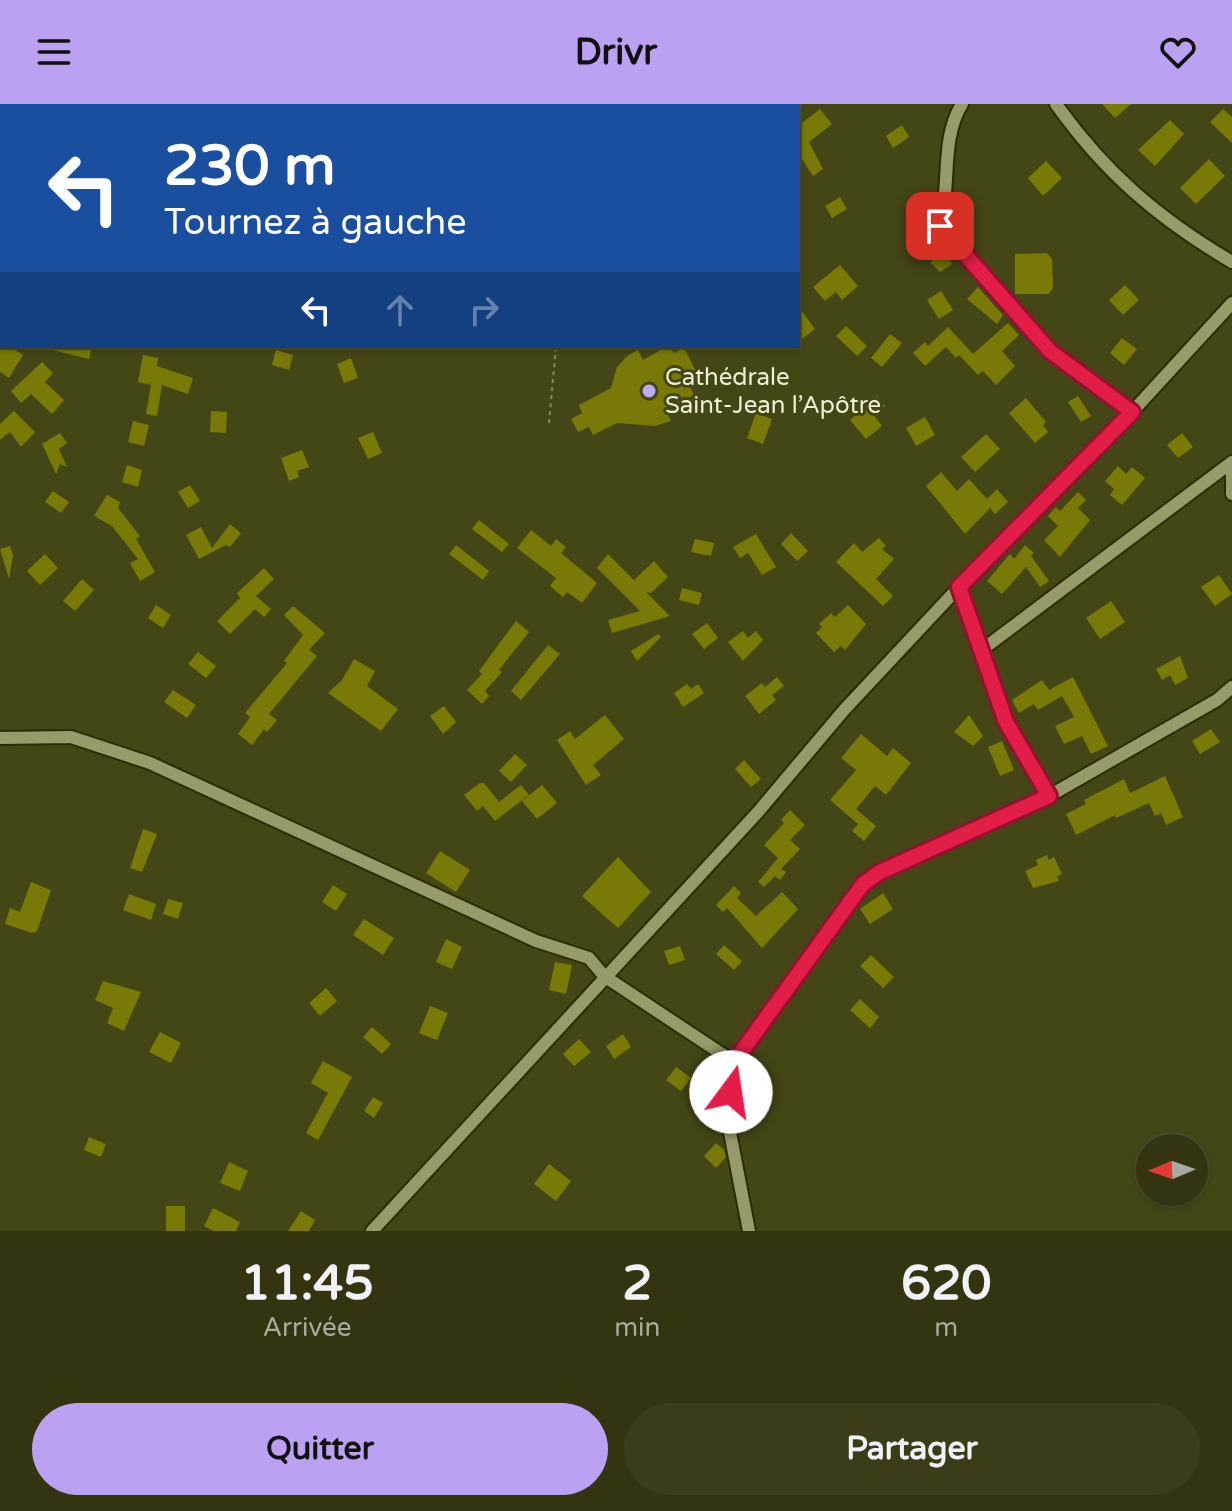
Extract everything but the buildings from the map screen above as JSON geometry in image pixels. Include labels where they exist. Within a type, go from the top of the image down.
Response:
[{"type":"street","points":[[962,104],[950,127],[946,203],[940,226],[1050,351],[1132,412]]},
{"type":"street","points":[[1056,104],[1100,162],[1125,185],[1177,229],[1232,262]]},
{"type":"street","points":[[372,1231],[758,812],[844,710],[959,587],[1132,412],[1232,303]]},
{"type":"street","points":[[983,649],[1232,462]]},
{"type":"street","points":[[1232,474],[1232,494]]},
{"type":"street","points":[[959,587],[1006,722],[1049,796]]},
{"type":"street","points":[[749,1231],[728,1122],[734,1062],[863,884],[880,872],[1049,796],[1217,700],[1232,687]]},
{"type":"street","points":[[0,738],[71,737],[150,763],[536,941],[589,958],[604,976],[734,1062]]},
{"type":"path","points":[[549,423],[556,348]]},
{"type":"place","name":"Cathédrale Saint-Jean l’Apôtre","points":[[649,391]]},
{"type":"route","points":[[731,1092],[734,1062],[801,974],[863,884],[880,872],[1049,796],[1006,722],[959,587],[1132,412],[1050,351],[940,226]]}]
